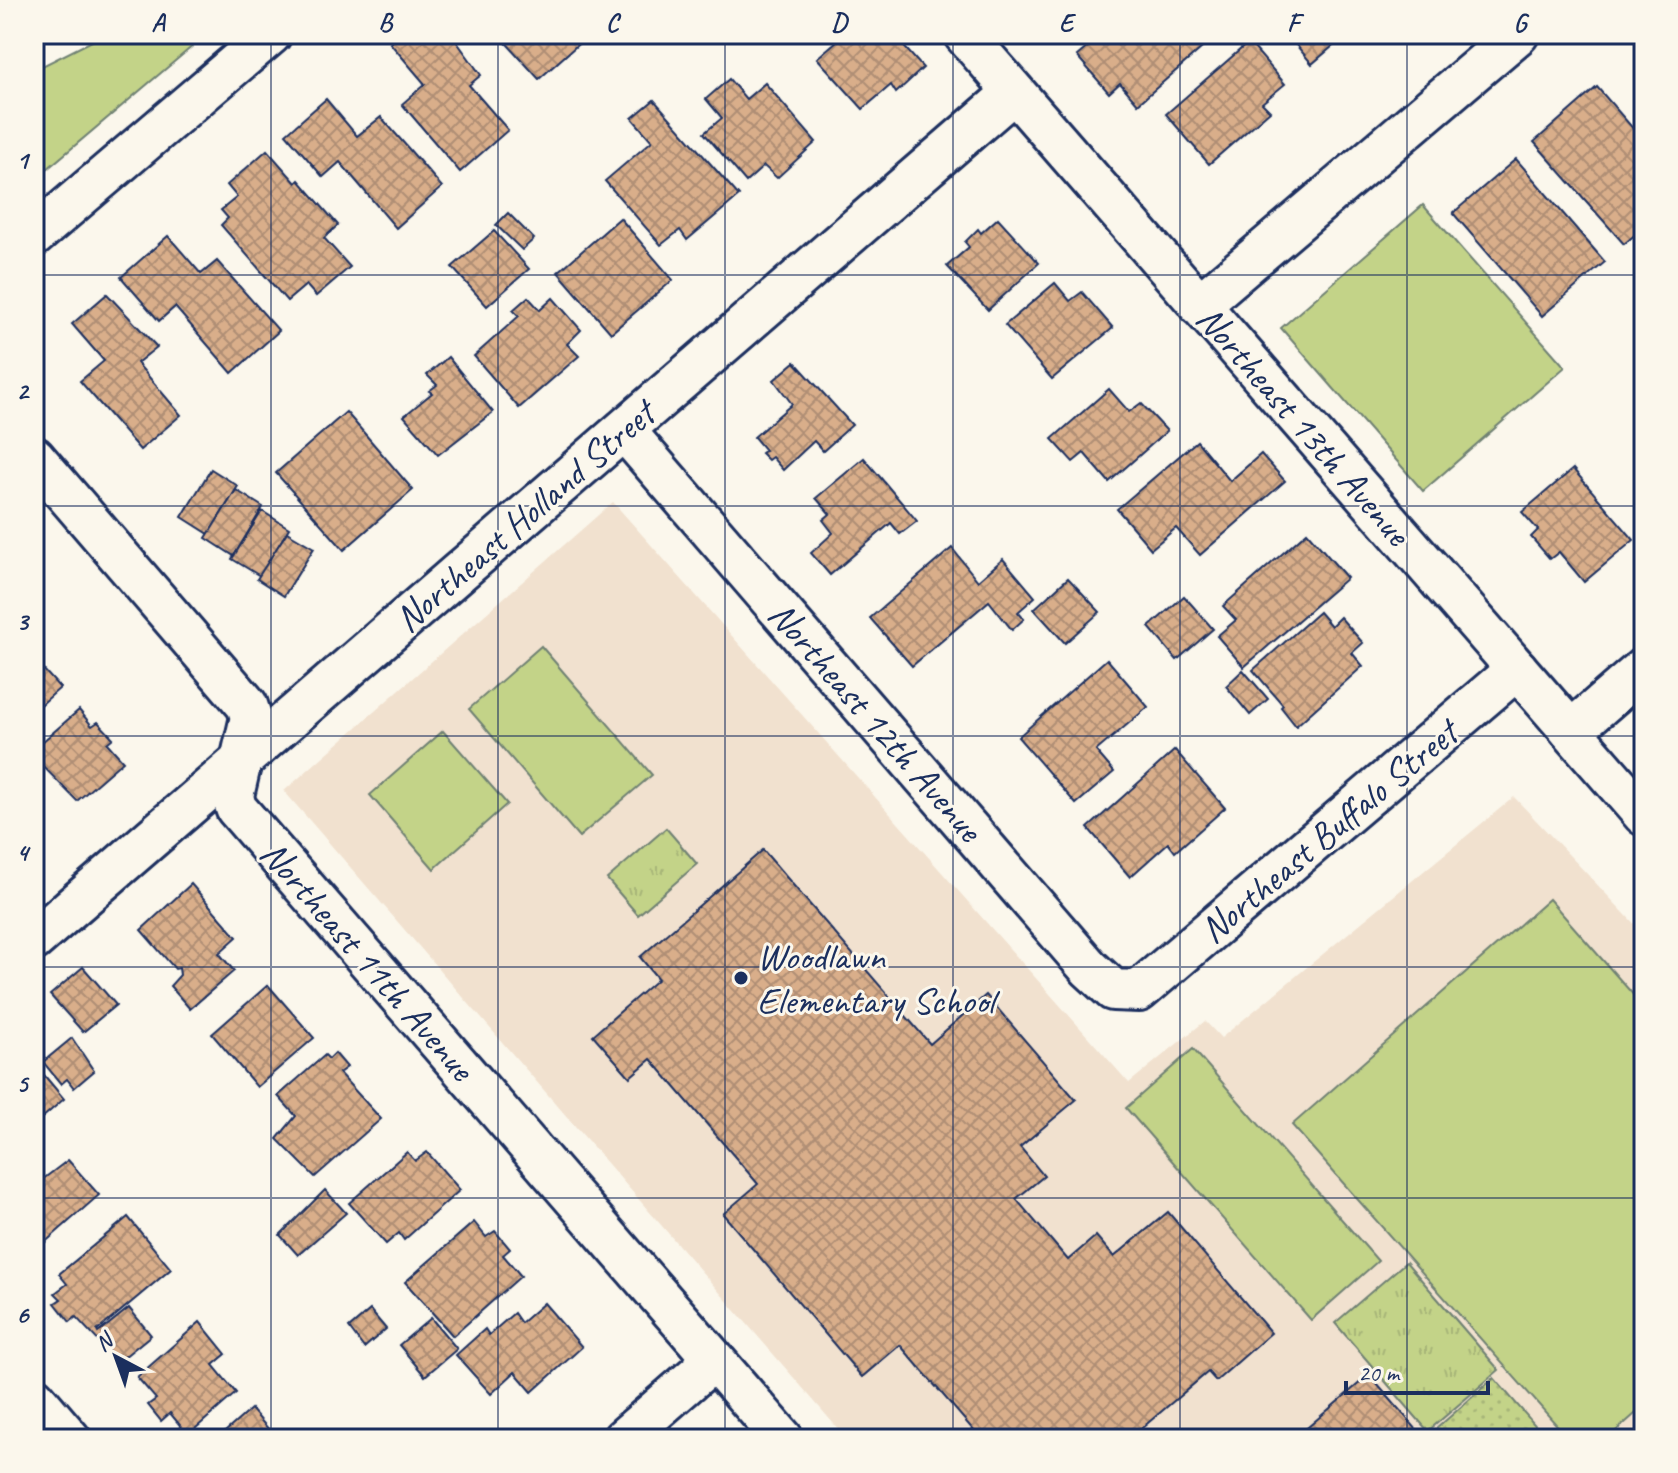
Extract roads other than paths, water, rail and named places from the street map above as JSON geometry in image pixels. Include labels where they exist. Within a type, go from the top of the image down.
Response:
[{"type":"street","points":[[34,236],[271,34]]},
{"type":"street","name":"Northeast 13th Avenue","points":[[964,34],[1644,815]]},
{"type":"street","points":[[1199,305],[1518,34]]},
{"type":"street","name":"Northeast Holland Street","points":[[34,940],[1014,92]]},
{"type":"street","name":"Northeast 12th Avenue","points":[[624,430],[1089,968],[1113,990],[1139,991]]},
{"type":"street","name":"Northeast 11th Avenue","points":[[34,457],[247,705],[251,717],[233,796],[236,808],[783,1439]]},
{"type":"street","points":[[1571,731],[1644,668]]},
{"type":"street","name":"Northeast Buffalo Street","points":[[1139,991],[1517,669]]},
{"type":"street","points":[[623,1439],[714,1360]]},
{"type":"street","points":[[34,1397],[70,1439]]},
{"type":"place","name":"Woodlawn Elementary School","points":[[741,978]]}]
